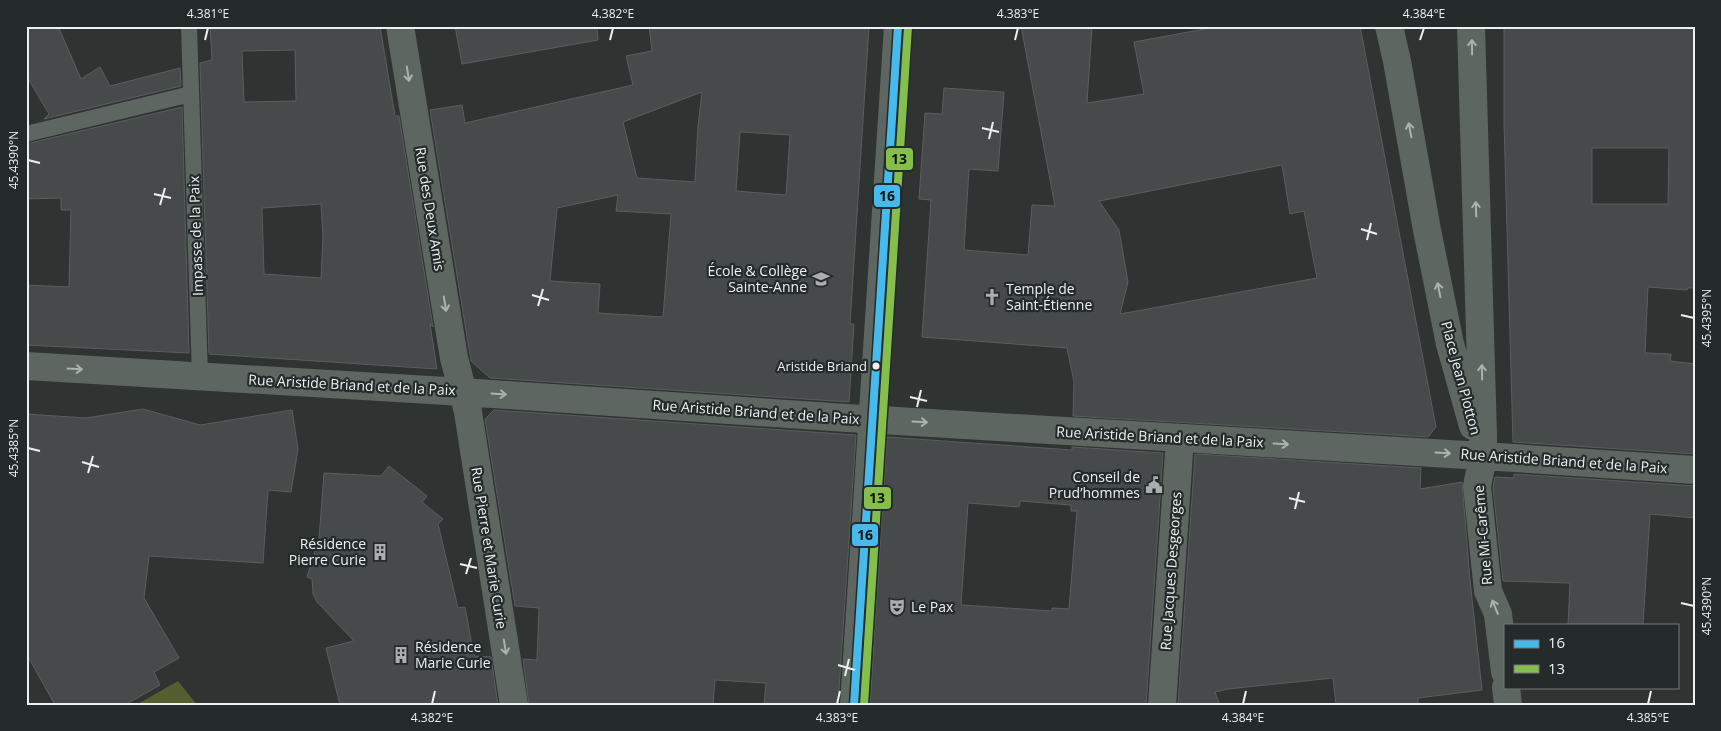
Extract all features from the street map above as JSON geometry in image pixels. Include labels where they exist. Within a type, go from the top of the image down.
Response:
[{"type":"street","name":"Rue des Deux Amis","points":[[400,26],[454,358],[463,392]]},
{"type":"street","points":[[854,705],[898,26]]},
{"type":"street","name":"Place Jean Plotton","points":[[1389,26],[1450,344],[1475,435],[1483,456]]},
{"type":"street","name":"Place Jean Plotton","points":[[1471,26],[1483,456]]},
{"type":"street","name":"Rue Aristide Briand et de la Paix","points":[[26,366],[1695,470]]},
{"type":"street","name":"Rue Pierre et Marie Curie","points":[[463,392],[468,412],[514,705]]},
{"type":"street","name":"Rue Jacques Desgeorges","points":[[1162,705],[1180,438]]},
{"type":"street","name":"Rue Mi-Carême","points":[[1483,456],[1477,486],[1488,591],[1498,614],[1504,664]]},
{"type":"street","points":[[1506,688],[1508,705]]},
{"type":"lane","name":"Impasse de la Paix","points":[[189,26],[200,377]]},
{"type":"lane","points":[[26,134],[191,94]]},
{"type":"green space","points":[[178,681],[197,705],[136,705]]},
{"type":"building","points":[[26,26],[58,26],[81,79],[100,67],[110,86],[180,68],[181,86],[44,119],[49,114],[26,75]]},
{"type":"building","points":[[210,26],[380,26],[395,116],[399,116],[433,327],[430,324],[437,369],[209,354],[200,63],[212,60]],"holes":[[[295,50],[296,101],[244,102],[242,51]],[[321,204],[323,237],[321,278],[264,274],[262,208]]]},
{"type":"building","points":[[455,26],[597,26],[598,40],[462,64]]},
{"type":"building","points":[[649,26],[869,26],[850,324],[854,324],[849,402],[490,378],[471,361],[430,110],[462,105],[465,123],[633,85],[626,56],[652,51]],"holes":[[[702,92],[695,182],[637,178],[623,122]],[[740,132],[790,135],[786,195],[736,191]],[[618,195],[616,211],[671,214],[663,317],[598,313],[600,284],[550,281],[557,208]]]},
{"type":"building","points":[[1021,26],[1092,26],[1087,103],[1144,94],[1134,42],[1221,26],[1360,26],[1436,427],[1428,437],[1073,416],[1074,382],[1067,348],[922,337],[931,200],[919,199],[925,113],[942,114],[944,88],[1004,92],[998,171],[969,169],[964,250],[1028,255],[1032,205],[1055,206]],"holes":[[[1282,165],[1290,214],[1304,211],[1317,278],[1120,314],[1128,282],[1119,230],[1099,201]]]},
{"type":"building","points":[[1504,26],[1695,26],[1695,288],[1688,288],[1687,290],[1648,287],[1645,353],[1671,354],[1670,361],[1695,364],[1695,454],[1513,442],[1504,123]],"holes":[[[1592,148],[1669,148],[1668,204],[1592,204]]]},
{"type":"building","points":[[182,107],[189,353],[26,345],[26,285],[69,287],[71,210],[61,210],[61,198],[26,199],[26,144]]},
{"type":"building","points":[[143,409],[200,425],[292,410],[298,449],[291,492],[268,490],[263,563],[149,556],[144,598],[179,658],[154,672],[160,685],[125,705],[55,705],[26,653],[26,414],[86,418]]},
{"type":"building","points":[[494,410],[856,435],[838,705],[764,705],[766,683],[715,680],[713,705],[529,705],[523,659],[537,660],[539,608],[515,606],[485,419]]},
{"type":"building","points":[[887,437],[1072,450],[1072,447],[1163,453],[1146,705],[870,705]],"holes":[[[1020,501],[1071,505],[1071,511],[1077,511],[1069,609],[1052,608],[1052,611],[961,605],[968,503],[1019,507]]]},
{"type":"building","points":[[1195,454],[1421,468],[1420,489],[1462,482],[1482,690],[1418,698],[1418,705],[1336,705],[1333,678],[1215,692],[1220,705],[1178,705]]},
{"type":"building","points":[[389,466],[427,496],[422,502],[443,519],[438,524],[458,608],[465,607],[474,656],[491,657],[498,705],[340,705],[326,648],[354,641],[317,602],[313,594],[312,579],[307,577],[319,539],[324,473],[381,476]]},
{"type":"building","points":[[1514,474],[1695,486],[1695,518],[1650,514],[1643,624],[1568,624],[1570,583],[1503,581],[1493,487],[1495,477],[1514,478]]},
{"type":"transit line","name":"16","points":[[854,705],[898,26]]},
{"type":"transit line","name":"13","points":[[864,705],[908,27]]},
{"type":"place","name":"École & Collège Sainte-Anne","points":[[821,279]]},
{"type":"place","name":"Temple de Saint-Étienne","points":[[992,297]]},
{"type":"place","name":"Aristide Briand","points":[[876,366]]},
{"type":"place","name":"Conseil de Prud’hommes","points":[[1154,485]]},
{"type":"place","name":"Résidence Pierre Curie","points":[[380,552]]},
{"type":"place","name":"Le Pax","points":[[897,607]]},
{"type":"place","name":"Résidence Marie Curie","points":[[401,655]]}]
